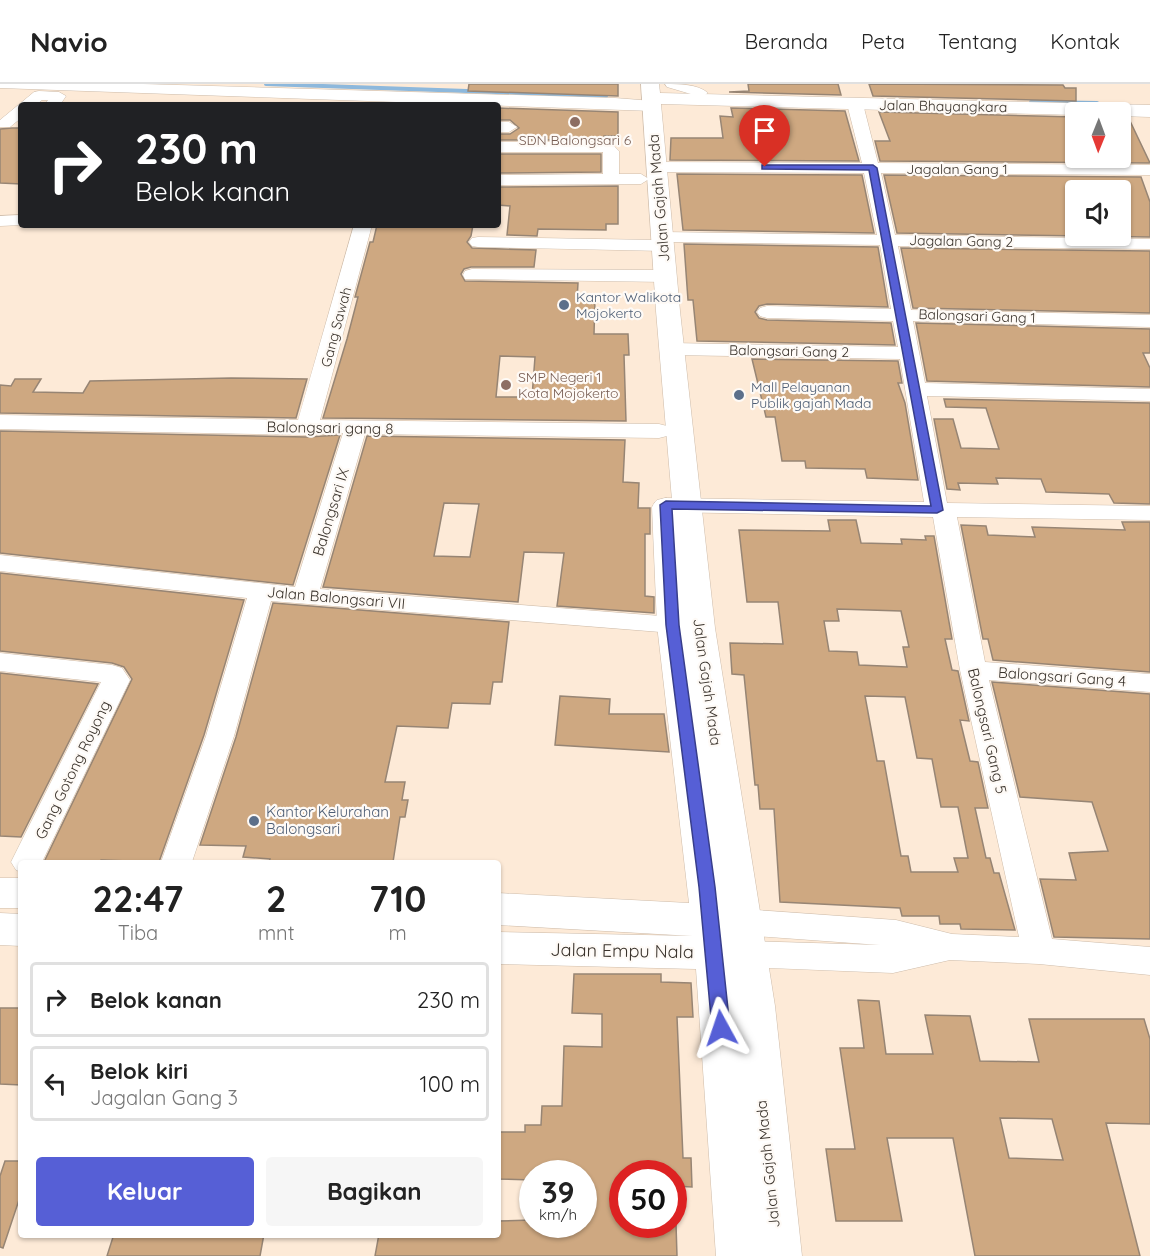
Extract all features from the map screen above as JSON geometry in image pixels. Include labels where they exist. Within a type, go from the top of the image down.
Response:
[{"type":"main road","name":"Jalan Bhayangkara","points":[[642,96],[702,94],[737,102]]},
{"type":"main road","name":"Jalan Bhayangkara","points":[[642,96],[737,102],[1150,111]]},
{"type":"main road","name":"Jalan Gajah Mada","points":[[642,96],[657,256],[671,349],[665,422]]},
{"type":"main road","name":"Jalan Gajah Mada","points":[[657,256],[665,422],[676,505],[699,627],[728,937],[740,1256]]},
{"type":"main road","name":"Jalan Gajah Mada","points":[[676,505],[673,625],[728,937],[754,1006],[777,1256]]},
{"type":"main road","points":[[14,890],[18,913]]},
{"type":"main road","name":"Jalan Empu Nala","points":[[501,909],[728,937]]},
{"type":"main road","name":"Jalan Empu Nala","points":[[501,948],[728,937]]},
{"type":"street","points":[[0,84],[115,86],[276,95],[642,96]]},
{"type":"street","points":[[174,84],[276,95],[305,86],[408,94],[456,102],[642,96]]},
{"type":"street","points":[[672,84],[702,94]]},
{"type":"street","points":[[31,102],[39,95],[59,96],[54,102]]},
{"type":"street","name":"Balongsari Gang 5","points":[[855,104],[873,168],[902,314],[914,389],[973,670],[1039,951]]},
{"type":"street","points":[[5,124],[18,113]]},
{"type":"street","points":[[501,147],[606,147],[611,151],[611,179]]},
{"type":"street","name":"Jagalan Gang 1","points":[[501,180],[611,179],[648,173],[873,168],[1150,170]]},
{"type":"street","points":[[0,221],[18,220]]},
{"type":"street","name":"Gang Sawah","points":[[307,428],[362,228]]},
{"type":"street","points":[[467,298],[480,234],[657,256]]},
{"type":"street","name":"Jagalan Gang 2","points":[[657,256],[888,240],[1150,244]]},
{"type":"street","points":[[544,275],[547,244]]},
{"type":"street","points":[[472,275],[544,275],[657,256]]},
{"type":"street","name":"Balongsari Gang 1","points":[[768,312],[1150,321]]},
{"type":"street","name":"Balongsari Gang 2","points":[[671,349],[907,353]]},
{"type":"street","points":[[914,389],[1150,395]]},
{"type":"street","name":"Balongsari gang 8","points":[[0,422],[307,428],[665,422]]},
{"type":"street","name":"Balongsari IX","points":[[305,595],[356,428]]},
{"type":"street","points":[[676,505],[1150,513]]},
{"type":"street","name":"Jalan Balongsari VII","points":[[0,563],[261,592],[673,625]]},
{"type":"street","points":[[177,860],[220,736],[261,592]]},
{"type":"street","name":"Gang Gotong Royong","points":[[0,662],[116,676],[116,683],[29,860]]},
{"type":"street","name":"Balongsari Gang 4","points":[[973,670],[1150,683]]},
{"type":"street","points":[[728,937],[893,959],[952,947],[1039,951],[1150,961]]},
{"type":"building","points":[[469,84],[618,84],[618,96],[468,91]]},
{"type":"building","points":[[748,84],[838,84],[841,95],[729,92],[749,91]]},
{"type":"building","points":[[869,84],[1063,85],[1065,88],[1076,88],[1076,101],[873,96]]},
{"type":"building","name":"SDN Balongsari 6","points":[[501,108],[618,112],[618,136],[604,136],[604,140],[501,140],[501,134],[510,134],[519,128],[510,120],[501,120]]},
{"type":"building","points":[[731,108],[845,111],[859,161],[670,160],[671,138],[723,138],[720,116],[733,117]]},
{"type":"building","points":[[879,112],[1065,117],[1065,162],[880,161],[875,141],[890,141]]},
{"type":"building","points":[[1131,123],[1150,163],[1131,163]]},
{"type":"building","points":[[18,128],[18,184],[0,183],[0,129]]},
{"type":"building","points":[[501,154],[601,154],[601,172],[501,173]]},
{"type":"building","points":[[677,174],[862,175],[874,233],[683,230]]},
{"type":"building","points":[[884,175],[1141,177],[1150,202],[1150,237],[1131,237],[1131,180],[1065,180],[1065,236],[897,233]]},
{"type":"building","points":[[618,186],[618,224],[606,224],[606,230],[538,229],[537,236],[507,235],[510,206],[501,205],[501,187]]},
{"type":"building","points":[[376,228],[472,228],[467,242],[472,248],[536,250],[534,267],[471,267],[464,269],[461,274],[465,281],[578,283],[577,300],[595,300],[594,334],[628,334],[629,355],[624,355],[626,421],[323,418],[347,339],[358,297],[355,297],[370,242],[373,242]],"holes":[[[500,356],[535,357],[532,397],[496,397]]]},
{"type":"building","points":[[684,244],[878,247],[888,307],[767,304],[759,306],[755,312],[759,318],[767,320],[891,323],[895,345],[697,341],[693,300],[688,300]]},
{"type":"building","points":[[901,248],[1150,251],[1150,313],[913,308]]},
{"type":"building","points":[[916,323],[1150,329],[1150,353],[1143,353],[1150,368],[1150,387],[927,381]]},
{"type":"building","points":[[752,359],[898,361],[902,383],[898,383],[905,403],[918,480],[867,478],[865,469],[806,468],[805,461],[782,461],[775,417],[766,417]]},
{"type":"building","points":[[15,379],[41,379],[33,392],[83,393],[90,381],[307,379],[296,418],[0,413],[0,385],[11,386]]},
{"type":"building","points":[[944,399],[1150,403],[1150,504],[1114,503],[1109,494],[1046,492],[1041,479],[996,478],[998,484],[958,483],[960,490],[947,489],[934,419],[953,419],[961,448],[999,449],[986,408],[946,407]]},
{"type":"building","points":[[0,431],[307,437],[340,435],[293,585],[0,553]]},
{"type":"building","points":[[367,436],[625,440],[623,482],[639,483],[638,508],[650,508],[650,534],[645,534],[645,596],[654,597],[654,613],[557,606],[564,553],[524,552],[518,602],[323,587]],"holes":[[[444,503],[479,504],[470,557],[434,556]]]},
{"type":"building","points":[[828,520],[856,520],[861,543],[902,544],[901,539],[926,540],[925,536],[934,536],[952,639],[945,639],[952,670],[958,671],[969,721],[960,720],[970,761],[978,762],[988,808],[975,808],[986,858],[990,858],[994,873],[999,873],[1015,930],[961,929],[960,924],[940,924],[939,916],[902,916],[900,908],[780,902],[774,809],[760,809],[758,785],[755,785],[744,675],[732,674],[730,643],[783,644],[778,602],[747,602],[739,530],[830,531]],"holes":[[[837,609],[901,611],[909,647],[903,647],[907,667],[859,665],[857,652],[829,651],[824,621],[839,621]],[[865,696],[905,697],[917,758],[932,759],[941,807],[958,807],[968,858],[954,858],[958,872],[911,872],[908,856],[901,856],[884,761],[877,761]]]},
{"type":"building","points":[[1122,522],[1150,522],[1150,672],[993,660],[988,639],[983,639],[961,525],[986,526],[988,535],[1035,537],[1032,527],[1125,530]]},
{"type":"building","points":[[0,573],[244,600],[204,735],[160,860],[45,860],[132,679],[124,667],[112,663],[0,651]]},
{"type":"building","points":[[273,603],[509,622],[502,682],[493,682],[490,704],[452,703],[448,728],[397,726],[385,782],[405,782],[402,800],[408,800],[405,817],[400,817],[393,860],[270,860],[243,857],[246,846],[200,845],[236,737]]},
{"type":"building","points":[[0,673],[98,684],[21,837],[0,836]]},
{"type":"building","points":[[992,682],[1150,694],[1150,939],[1054,937],[1040,879],[1076,880],[1069,853],[1108,851],[1092,802],[1020,797]]},
{"type":"building","points":[[560,696],[610,699],[609,714],[664,714],[669,752],[555,745]]},
{"type":"building","points":[[574,974],[661,974],[661,982],[691,983],[693,1017],[677,1017],[683,1158],[691,1158],[692,1187],[687,1187],[687,1160],[609,1160],[609,1238],[676,1238],[677,1256],[375,1256],[378,1238],[501,1238],[501,1221],[519,1220],[519,1238],[597,1238],[597,1160],[519,1160],[519,1180],[501,1179],[501,1132],[525,1132],[525,1125],[541,1125],[542,1106],[562,1106],[564,1046],[602,1047],[602,1014],[572,1013]]},
{"type":"building","points":[[858,1000],[879,1001],[886,1054],[933,1054],[925,1015],[970,1016],[980,1061],[1039,1062],[1029,1019],[1144,1019],[1150,1039],[1150,1124],[1106,1123],[1140,1256],[975,1256],[953,1138],[887,1138],[902,1221],[836,1221],[826,1149],[855,1149],[840,1048],[864,1048]],"holes":[[[1000,1118],[1052,1119],[1063,1160],[1009,1158]]]},
{"type":"building","points":[[0,1008],[18,1008],[18,1085],[0,1084]]},
{"type":"building","points":[[5,1161],[18,1161],[18,1203],[3,1248],[0,1247],[0,1176]]},
{"type":"building","points":[[113,1238],[263,1238],[260,1256],[107,1256]]},
{"type":"waterway","points":[[266,84],[606,96]]},
{"type":"waterway","points":[[1031,102],[1065,103]]},
{"type":"place","name":"SDN Balongsari 6","points":[[575,122]]},
{"type":"place","name":"Kantor Walikota Mojokerto","points":[[564,305]]},
{"type":"place","name":"SMP Negeri 1 Kota Mojokerto","points":[[506,385]]},
{"type":"place","name":"Mall Pelayanan Publik gajah Mada","points":[[739,395]]},
{"type":"place","name":"Kantor Kelurahan Balongsari","points":[[254,821]]},
{"type":"route","points":[[721,1028],[707,887],[673,625],[666,505],[937,510],[873,168],[765,167]]}]
